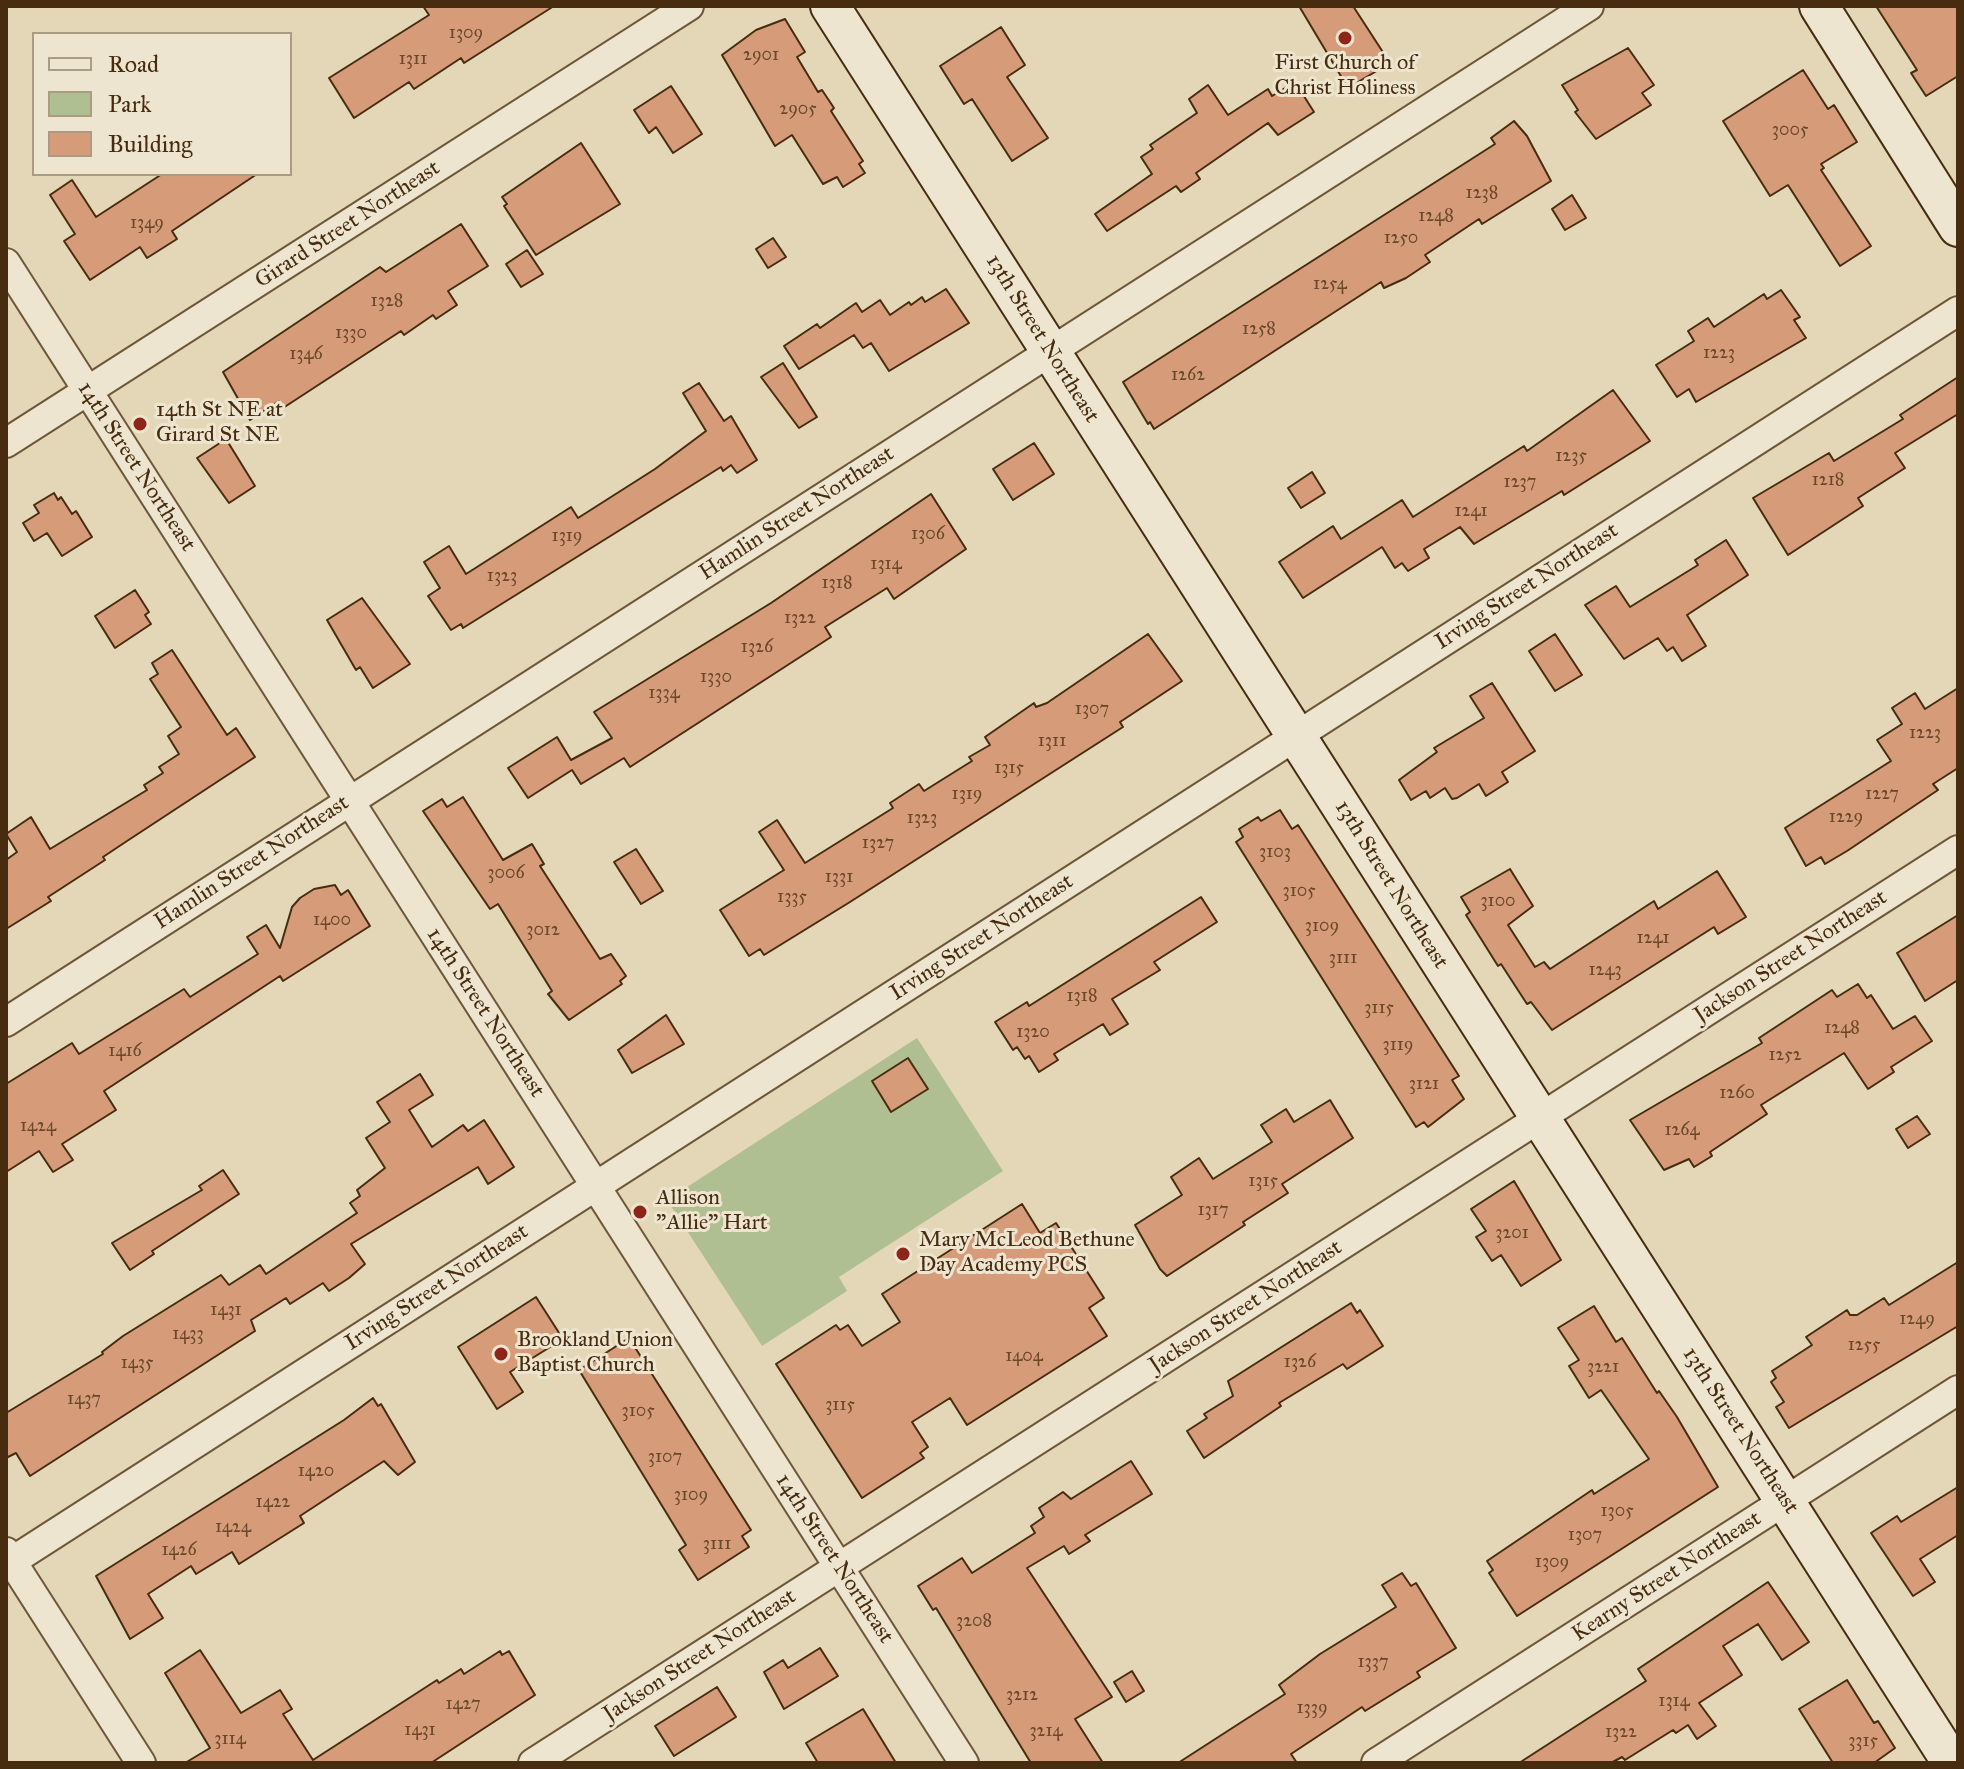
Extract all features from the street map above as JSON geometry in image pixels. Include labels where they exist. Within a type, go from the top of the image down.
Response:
[{"type":"street","name":"Girard Street Northeast","points":[[6,443],[689,6]]},
{"type":"street","name":"13th Street Northeast","points":[[830,6],[1952,1763]]},
{"type":"street","name":"Hamlin Street Northeast","points":[[6,1022],[1589,6]]},
{"type":"street","points":[[1819,6],[1958,227]]},
{"type":"street","name":"14th Street Northeast","points":[[6,263],[964,1763]]},
{"type":"street","name":"Irving Street Northeast","points":[[8,1559],[1958,311]]},
{"type":"street","name":"Jackson Street Northeast","points":[[533,1763],[1958,850]]},
{"type":"street","name":"Kearny Street Northeast","points":[[1376,1763],[1958,1390]]},
{"type":"street","points":[[8,1559],[141,1763]]},
{"type":"green space","points":[[917,1038],[1003,1171],[839,1277],[847,1291],[762,1346],[667,1200]]},
{"type":"building","points":[[423,6],[554,6],[464,63],[461,58],[414,89],[409,82],[354,118],[329,78],[429,15]]},
{"type":"building","name":"First Church of Christ Holiness","points":[[1299,6],[1353,6],[1390,63],[1348,88]]},
{"type":"building","points":[[1876,6],[1958,6],[1958,76],[1926,96],[1911,73],[1917,70]]},
{"type":"building","points":[[785,19],[805,52],[797,57],[818,92],[822,90],[834,108],[831,111],[863,161],[859,164],[865,173],[843,187],[837,177],[823,184],[792,135],[775,146],[722,55],[756,30]]},
{"type":"building","points":[[1001,27],[1025,65],[1007,77],[1048,138],[1012,161],[972,99],[964,104],[940,66]]},
{"type":"building","points":[[1628,48],[1654,85],[1642,93],[1651,105],[1596,139],[1575,112],[1578,110],[1562,85]]},
{"type":"building","points":[[1803,70],[1828,109],[1834,105],[1857,142],[1821,164],[1824,168],[1821,170],[1871,246],[1840,266],[1788,185],[1770,196],[1723,121]]},
{"type":"building","points":[[1295,82],[1314,112],[1278,135],[1268,123],[1196,173],[1200,179],[1181,192],[1176,186],[1107,231],[1095,214],[1152,174],[1141,157],[1153,149],[1150,145],[1197,113],[1189,99],[1208,85],[1228,115],[1268,89],[1272,96]]},
{"type":"building","points":[[671,86],[702,134],[673,153],[656,127],[649,133],[634,110]]},
{"type":"building","points":[[1514,121],[1527,136],[1551,181],[1482,224],[1479,219],[1425,255],[1430,262],[1406,278],[1384,288],[1381,282],[1154,429],[1150,422],[1148,424],[1123,382],[1495,144],[1491,138]]},
{"type":"building","points":[[581,143],[620,204],[536,255],[504,206],[507,204],[502,197]]},
{"type":"building","points":[[159,176],[254,176],[172,231],[177,239],[147,258],[140,247],[90,280],[64,241],[75,234],[50,195],[72,180],[96,217]]},
{"type":"building","points":[[1572,195],[1586,218],[1565,230],[1552,209]]},
{"type":"building","points":[[461,224],[488,266],[448,291],[457,305],[436,319],[433,315],[404,335],[401,331],[283,408],[279,401],[250,420],[223,372],[380,267],[386,272]]},
{"type":"building","points":[[773,238],[786,257],[768,268],[756,249]]},
{"type":"building","points":[[527,250],[543,274],[521,287],[506,264]]},
{"type":"building","points":[[946,289],[969,323],[889,371],[871,343],[863,348],[854,335],[799,369],[784,346],[817,324],[820,328],[856,303],[862,312],[880,300],[890,315],[909,302],[911,305],[922,297],[925,302]]},
{"type":"building","points":[[1781,290],[1800,317],[1794,320],[1806,338],[1696,402],[1689,389],[1677,397],[1656,365],[1694,341],[1688,331],[1708,318],[1714,327],[1764,294],[1767,299]]},
{"type":"building","points":[[783,363],[817,417],[799,428],[761,377]]},
{"type":"building","points":[[1958,377],[1958,414],[1895,453],[1905,468],[1858,498],[1863,506],[1788,555],[1753,498],[1829,453],[1834,461],[1903,419],[1900,415]]},
{"type":"building","points":[[699,383],[724,421],[731,416],[757,460],[737,473],[731,465],[723,471],[721,467],[463,628],[461,624],[451,630],[428,596],[440,588],[424,562],[449,546],[466,574],[571,507],[578,518],[655,469],[706,431],[683,393]]},
{"type":"building","points":[[1613,390],[1650,441],[1564,495],[1562,491],[1474,544],[1460,527],[1424,549],[1429,558],[1408,571],[1402,563],[1395,568],[1382,547],[1303,598],[1279,562],[1333,526],[1341,539],[1402,500],[1413,517],[1524,446],[1527,451]]},
{"type":"building","points":[[226,439],[255,486],[229,503],[197,458]]},
{"type":"building","points":[[1034,443],[1054,474],[1013,500],[993,469]]},
{"type":"building","points":[[1312,472],[1325,493],[1301,508],[1288,488]]},
{"type":"building","points":[[54,493],[58,500],[61,497],[72,514],[76,511],[92,537],[62,556],[47,533],[34,541],[23,523],[39,513],[34,505]]},
{"type":"building","points":[[931,494],[966,549],[894,599],[887,588],[825,627],[831,637],[630,767],[624,758],[581,784],[572,770],[528,798],[508,768],[557,737],[571,760],[612,738],[594,712],[771,603]]},
{"type":"building","points":[[1726,540],[1748,575],[1687,615],[1706,646],[1682,661],[1673,647],[1667,651],[1658,638],[1624,659],[1585,605],[1616,586],[1630,607],[1698,565],[1695,560]]},
{"type":"building","points":[[135,590],[149,612],[145,615],[151,624],[115,648],[95,616]]},
{"type":"building","points":[[362,598],[410,664],[373,688],[360,667],[356,670],[327,620]]},
{"type":"building","points":[[1148,634],[1182,681],[1120,722],[1123,727],[850,902],[764,955],[760,949],[749,956],[720,910],[784,870],[759,832],[777,820],[805,863],[893,808],[890,803],[919,784],[924,791],[972,761],[969,757],[990,745],[985,737],[1034,703],[1036,707],[1047,703]]},
{"type":"building","points":[[1555,634],[1582,675],[1555,691],[1529,651]]},
{"type":"building","points":[[172,650],[227,735],[236,728],[255,757],[103,857],[105,860],[48,897],[51,901],[6,929],[6,860],[17,852],[6,834],[31,817],[50,849],[147,790],[144,785],[163,773],[159,767],[179,754],[168,736],[181,727],[150,679],[158,674],[152,663]]},
{"type":"building","points":[[1492,683],[1535,751],[1502,772],[1508,782],[1486,796],[1479,784],[1457,798],[1452,799],[1445,788],[1430,798],[1426,791],[1411,800],[1399,780],[1437,752],[1434,748],[1484,718],[1470,696]]},
{"type":"building","points":[[1958,688],[1958,768],[1933,784],[1938,790],[1847,851],[1825,864],[1821,857],[1806,866],[1785,828],[1891,761],[1877,740],[1902,724],[1892,708],[1915,693],[1925,709]]},
{"type":"building","points":[[463,797],[503,860],[532,844],[544,864],[540,866],[600,959],[611,954],[626,976],[620,981],[622,984],[569,1020],[548,994],[552,991],[498,904],[490,909],[423,811],[442,799],[447,807]]},
{"type":"building","points":[[1280,810],[1292,829],[1298,825],[1459,1076],[1452,1080],[1464,1099],[1428,1127],[1424,1122],[1416,1127],[1236,842],[1243,837],[1239,829],[1258,817],[1261,821]]},
{"type":"building","points":[[636,849],[663,891],[641,904],[614,862]]},
{"type":"building","points":[[1510,869],[1533,906],[1508,925],[1535,967],[1544,962],[1550,969],[1654,901],[1658,909],[1717,871],[1746,917],[1718,934],[1714,927],[1552,1030],[1531,1002],[1527,1004],[1501,964],[1498,966],[1466,915],[1470,912],[1461,897]]},
{"type":"building","points":[[335,885],[341,895],[348,890],[370,926],[283,981],[280,976],[104,1091],[116,1110],[62,1144],[73,1160],[53,1172],[39,1151],[6,1172],[6,1084],[72,1043],[79,1054],[184,989],[190,997],[258,954],[247,937],[266,925],[280,948],[292,907],[314,889]]},
{"type":"building","points":[[1201,897],[1217,922],[1154,962],[1160,970],[1112,999],[1128,1024],[1110,1035],[1103,1024],[1054,1054],[1058,1060],[1039,1072],[1029,1056],[1025,1059],[1017,1047],[1013,1050],[995,1022],[1027,1002],[1029,1006]]},
{"type":"building","points":[[1958,915],[1958,980],[1925,1001],[1897,953]]},
{"type":"building","points":[[1858,984],[1867,998],[1871,995],[1893,1029],[1915,1016],[1932,1041],[1891,1067],[1894,1072],[1868,1089],[1844,1053],[1761,1105],[1767,1114],[1710,1152],[1712,1156],[1694,1167],[1689,1159],[1664,1170],[1630,1120],[1762,1043],[1759,1038],[1832,990],[1837,997]]},
{"type":"building","points":[[666,1015],[684,1044],[632,1073],[618,1050]]},
{"type":"building","points":[[908,1058],[928,1089],[891,1112],[872,1081]]},
{"type":"building","points":[[420,1074],[433,1095],[409,1110],[432,1147],[463,1125],[468,1131],[484,1120],[514,1167],[488,1184],[478,1167],[351,1244],[365,1264],[349,1278],[329,1291],[323,1283],[290,1304],[286,1298],[251,1320],[255,1331],[30,1476],[16,1453],[6,1458],[6,1413],[103,1354],[123,1336],[221,1275],[229,1285],[260,1265],[266,1274],[357,1213],[350,1203],[360,1196],[357,1190],[385,1168],[366,1138],[390,1122],[377,1102]]},
{"type":"building","points":[[1330,1100],[1353,1138],[1282,1184],[1288,1193],[1243,1222],[1245,1225],[1167,1276],[1135,1225],[1182,1195],[1171,1177],[1199,1158],[1213,1179],[1272,1142],[1261,1125],[1286,1109],[1294,1122]]},
{"type":"building","points":[[1917,1116],[1930,1134],[1908,1148],[1896,1129]]},
{"type":"building","points":[[223,1170],[239,1194],[152,1251],[154,1254],[130,1270],[112,1243],[202,1190],[199,1186]]},
{"type":"building","points":[[1514,1181],[1561,1260],[1521,1286],[1501,1255],[1492,1261],[1476,1237],[1486,1231],[1471,1209]]},
{"type":"building","points":[[1022,1204],[1040,1233],[1056,1223],[1104,1298],[1089,1308],[1107,1336],[967,1425],[950,1398],[912,1422],[928,1447],[920,1453],[924,1458],[862,1498],[776,1364],[836,1325],[840,1330],[848,1325],[862,1346],[900,1322],[882,1294]]},
{"type":"building","points":[[1958,1262],[1958,1326],[1789,1428],[1776,1407],[1784,1402],[1771,1382],[1776,1378],[1772,1371],[1812,1345],[1806,1337],[1847,1310],[1850,1315],[1857,1315],[1884,1298],[1889,1305]]},
{"type":"building","name":"Brookland Union Baptist Church","points":[[536,1297],[563,1339],[510,1372],[523,1392],[497,1409],[458,1347]]},
{"type":"building","points":[[1351,1303],[1357,1313],[1360,1310],[1383,1346],[1347,1369],[1343,1364],[1279,1403],[1281,1406],[1204,1458],[1187,1431],[1207,1418],[1204,1414],[1233,1396],[1228,1381]]},
{"type":"building","points":[[1594,1306],[1616,1342],[1622,1338],[1657,1393],[1659,1391],[1677,1417],[1718,1487],[1517,1616],[1489,1573],[1493,1570],[1487,1561],[1592,1490],[1594,1494],[1649,1459],[1601,1390],[1589,1398],[1569,1366],[1579,1360],[1558,1328]]},
{"type":"building","points":[[629,1338],[751,1530],[742,1536],[749,1547],[698,1580],[679,1550],[686,1545],[579,1370]]},
{"type":"building","points":[[373,1398],[378,1406],[381,1404],[415,1462],[398,1475],[384,1461],[300,1516],[304,1523],[239,1564],[232,1552],[196,1574],[191,1566],[148,1594],[163,1618],[130,1639],[96,1576],[344,1420]]},
{"type":"building","points":[[1131,1461],[1152,1494],[1085,1535],[1090,1541],[1069,1554],[1064,1546],[1027,1568],[1112,1697],[1075,1719],[1103,1763],[1031,1763],[936,1608],[933,1610],[918,1586],[962,1558],[972,1573],[1035,1533],[1031,1526],[1044,1517],[1039,1508],[1063,1492],[1071,1499]]},
{"type":"building","points":[[1958,1487],[1958,1535],[1920,1559],[1935,1582],[1913,1596],[1871,1533],[1897,1516],[1901,1522]]},
{"type":"building","points":[[1402,1573],[1411,1586],[1416,1583],[1456,1648],[1417,1672],[1420,1677],[1365,1711],[1362,1707],[1291,1754],[1297,1763],[1178,1763],[1285,1694],[1279,1685],[1320,1654],[1396,1607],[1382,1585]]},
{"type":"building","points":[[1768,1582],[1809,1642],[1782,1660],[1758,1624],[1723,1646],[1742,1675],[1699,1703],[1716,1726],[1697,1739],[1688,1725],[1676,1733],[1673,1730],[1625,1760],[1622,1757],[1611,1763],[1519,1763],[1646,1681],[1638,1669]]},
{"type":"building","points":[[820,1648],[838,1676],[784,1709],[764,1672],[783,1660],[788,1668]]},
{"type":"building","points":[[200,1650],[241,1713],[280,1690],[292,1709],[283,1714],[313,1760],[437,1680],[439,1683],[461,1669],[464,1674],[500,1651],[502,1655],[509,1651],[535,1695],[431,1763],[185,1763],[210,1748],[165,1673]]},
{"type":"building","points":[[1132,1671],[1144,1691],[1126,1702],[1114,1682]]},
{"type":"building","points":[[1847,1680],[1874,1723],[1878,1721],[1895,1748],[1874,1763],[1833,1763],[1799,1709]]},
{"type":"building","points":[[717,1687],[736,1717],[674,1756],[655,1726]]},
{"type":"building","points":[[863,1709],[896,1763],[818,1763],[806,1743]]},
{"type":"place","name":"First Church of Christ Holiness","points":[[1345,38]]},
{"type":"place","name":"14th St NE at Girard St NE","points":[[140,424]]},
{"type":"place","name":"Allison \"Allie\" Hart","points":[[640,1212]]},
{"type":"place","name":"Mary McLeod Bethune Day Academy PCS","points":[[903,1254]]},
{"type":"place","name":"Brookland Union Baptist Church","points":[[501,1354]]}]
